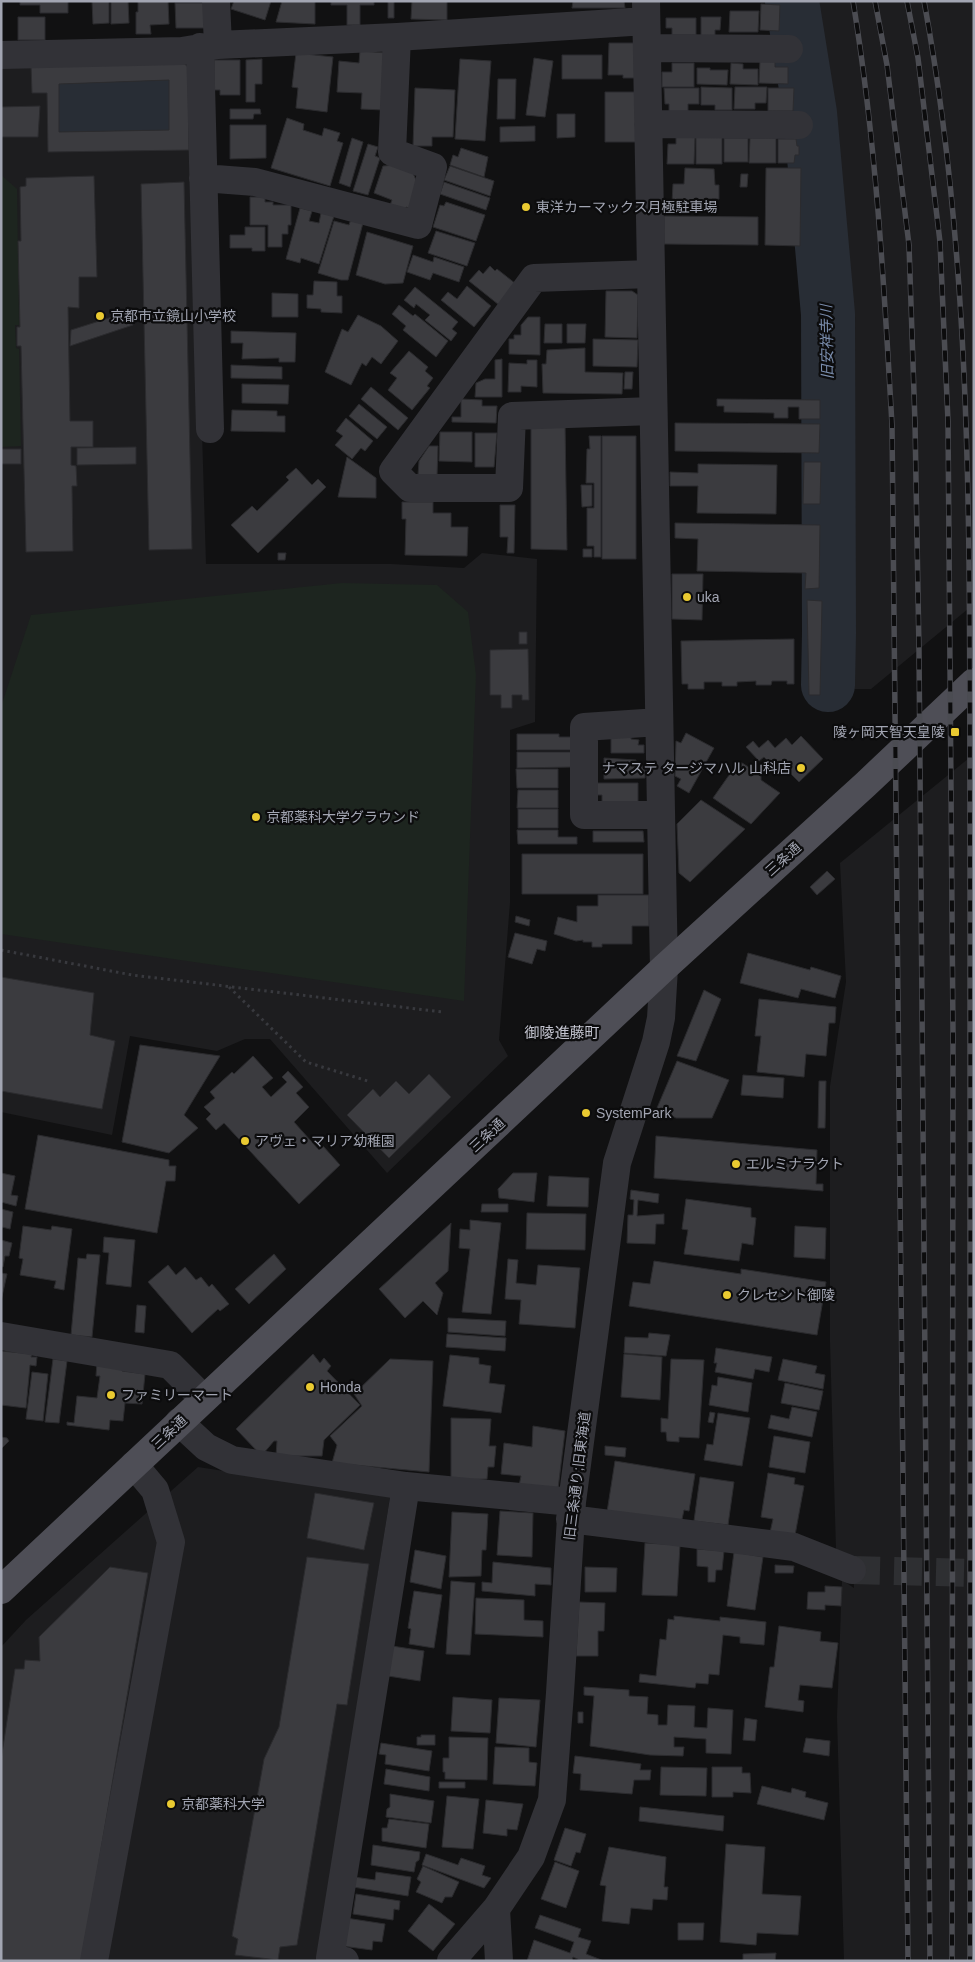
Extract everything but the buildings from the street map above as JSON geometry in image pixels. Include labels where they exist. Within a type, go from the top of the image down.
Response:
[{"type":"main road","name":"三条通","points":[[1,1590],[664,968],[866,784],[974,682]]},
{"type":"street","points":[[210,429],[203,178],[209,46],[216,1]]},
{"type":"street","points":[[1,55],[182,51],[209,46],[397,37],[646,11]]},
{"type":"street","name":"旧三条通り;旧東海道","points":[[451,1961],[496,1909],[531,1857],[552,1800],[571,1511],[617,1163],[656,1042],[661,1018],[664,968],[646,11]]},
{"type":"street","points":[[203,178],[255,182],[418,225],[433,167],[392,152],[397,37]]},
{"type":"street","points":[[647,48],[789,49]]},
{"type":"street","points":[[648,124],[799,125]]},
{"type":"street","points":[[651,274],[534,278],[393,471],[410,488],[510,488],[512,416],[653,411]]},
{"type":"street","points":[[659,722],[584,727],[584,814],[661,816]]},
{"type":"street","points":[[1,1336],[170,1365],[204,1399]]},
{"type":"street","points":[[179,1422],[206,1447],[232,1460],[794,1547],[852,1570]]},
{"type":"street","points":[[94,1961],[171,1542],[155,1490],[134,1465]]},
{"type":"street","points":[[345,1961],[330,1958],[406,1486]]},
{"type":"street","points":[[496,1909],[498,1961]]},
{"type":"path","points":[[1,950],[132,975],[443,1012]]},
{"type":"path","points":[[228,986],[306,1062],[371,1082]]},
{"type":"shaded area","points":[[800,1],[974,1],[974,604],[871,689],[831,689],[833,540],[830,251],[824,159],[810,52]]},
{"type":"shaded area","name":"京都薬科大学グラウンド","points":[[181,58],[191,67],[206,564],[391,564],[464,568],[482,553],[537,559],[535,722],[510,730],[510,903],[499,1040],[508,1056],[387,1173],[270,1039],[245,1039],[217,1051],[130,1036],[112,1135],[1,1112],[1,62]]},
{"type":"shaded area","points":[[169,80],[169,130],[59,132],[59,84]]},
{"type":"shaded area","points":[[1,175],[17,189],[19,325],[15,325],[16,348],[19,349],[21,446],[1,447]]},
{"type":"shaded area","name":"京都薬科大学グラウンド","points":[[342,583],[437,585],[468,612],[476,675],[464,1001],[1,934],[1,707],[31,615]]},
{"type":"shaded area","points":[[974,754],[974,1961],[844,1961],[837,1717],[842,1580],[854,1588],[853,1557],[836,1550],[830,1342],[830,1086],[846,982],[840,863]]},
{"type":"shaded area","name":"京都薬科大学","points":[[198,1467],[390,1497],[317,1961],[1,1961],[1,1647],[26,1620]]},
{"type":"waterway","name":"旧安祥寺川","points":[[792,1],[810,113],[828,314],[828,685]]},
{"type":"tunnel","points":[[852,1570],[974,1573]]},
{"type":"railway","points":[[853,1],[868,106],[873,159],[892,425],[908,1961]]},
{"type":"railway","points":[[875,1],[887,65],[909,245],[915,423],[919,650],[930,1961]]},
{"type":"railway","points":[[907,1],[918,58],[940,242],[948,421],[953,1034],[952,1961]]},
{"type":"railway","points":[[924,1],[941,104],[953,208],[966,418],[970,627],[970,1961]]},
{"type":"place","name":"東洋カーマックス月極駐車場","points":[[526,207]]},
{"type":"place","name":"京都市立鏡山小学校","points":[[100,316]]},
{"type":"place","name":"uka","points":[[687,597]]},
{"type":"place","name":"陵ヶ岡天智天皇陵","points":[[955,732]]},
{"type":"place","name":"ナマステ タージマハル 山科店","points":[[801,768]]},
{"type":"place","name":"京都薬科大学グラウンド","points":[[256,817]]},
{"type":"place","name":"SystemPark","points":[[586,1113]]},
{"type":"place","name":"アヴェ・マリア幼稚園","points":[[245,1141]]},
{"type":"place","name":"エルミナラクト","points":[[736,1164]]},
{"type":"place","name":"クレセント御陵","points":[[727,1295]]},
{"type":"place","name":"Honda","points":[[310,1387]]},
{"type":"place","name":"ファミリーマート","points":[[111,1395]]},
{"type":"place","name":"京都薬科大学","points":[[171,1804]]},
{"type":"district","name":"御陵進藤町","points":[[562,1033]]}]
